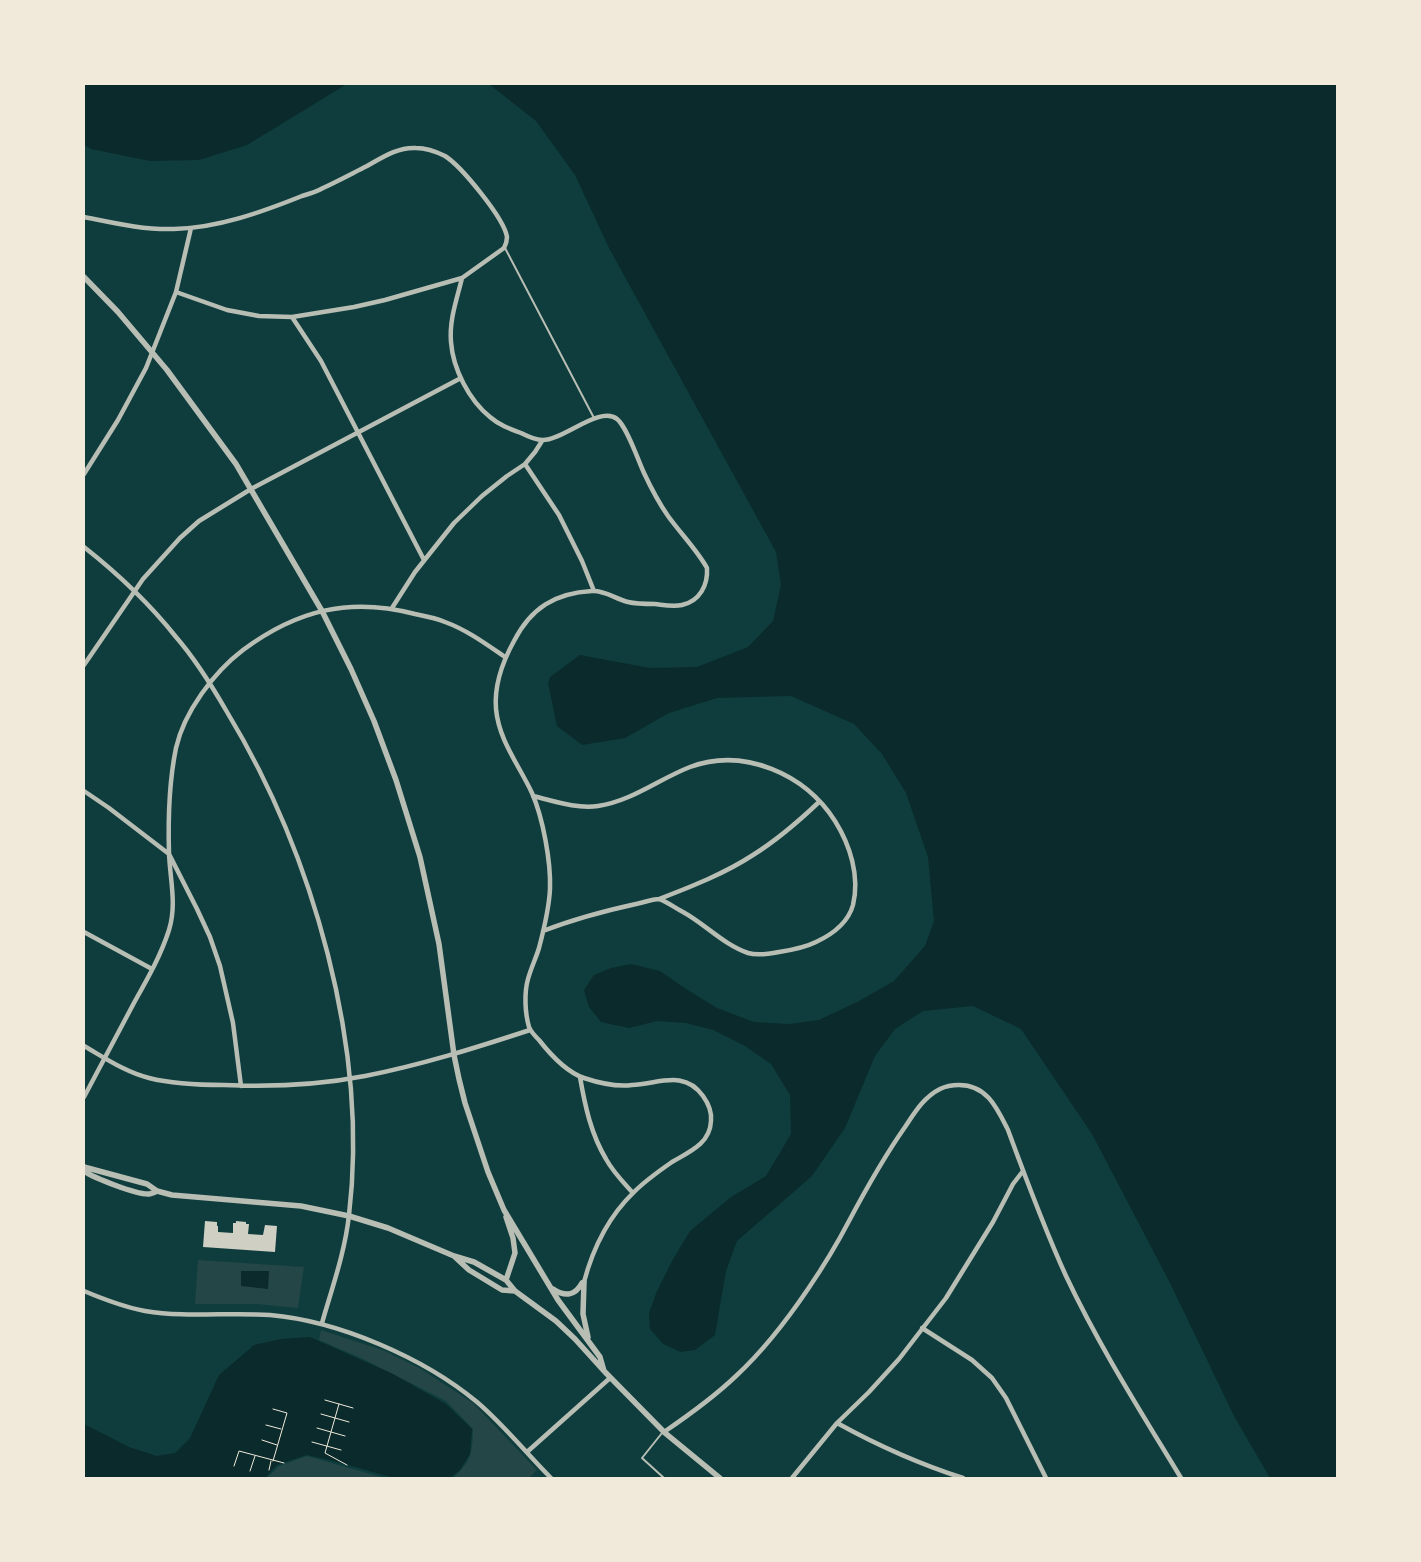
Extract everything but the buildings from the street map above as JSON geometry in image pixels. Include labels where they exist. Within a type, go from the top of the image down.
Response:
[{"type":"street","points":[[84,217],[130,226],[159,229],[191,228],[229,220],[286,203],[322,189],[382,156],[416,148],[426,149],[445,157],[463,172],[487,203],[507,237],[504,248],[462,278],[385,300],[292,317],[268,317],[227,310],[176,292]]},
{"type":"street","points":[[84,472],[118,420],[146,368],[176,292],[191,228]]},
{"type":"street","points":[[84,277],[153,352],[212,430],[251,489],[322,611],[374,721],[396,780],[420,857],[439,944],[454,1055],[465,1103],[513,1238],[515,1253],[506,1280]]},
{"type":"street","points":[[462,278],[452,316],[450,336],[452,352],[461,378],[474,400],[489,416],[510,429],[542,440],[565,433],[594,418],[607,416],[617,419],[622,425],[647,479],[665,511],[707,568],[707,579],[704,589],[696,598],[684,605],[630,603],[606,593],[594,591],[569,594],[548,601],[518,632],[506,657],[497,694],[496,709],[504,740],[533,796],[544,832],[549,867],[550,890],[543,931],[527,983],[526,1001],[530,1030],[549,1052],[580,1078],[628,1086],[678,1080],[692,1086],[699,1091],[708,1105],[711,1121],[710,1129],[702,1142],[692,1151],[658,1172],[632,1193],[602,1235],[591,1257],[584,1282],[583,1314],[589,1341]]},
{"type":"street","points":[[292,317],[321,361],[424,560]]},
{"type":"street","points":[[84,665],[134,591],[163,555],[180,538],[215,510],[461,378]]},
{"type":"street","points":[[392,608],[406,584],[454,524],[471,506],[507,476],[525,464],[542,440]]},
{"type":"street","points":[[525,464],[559,515],[582,561],[594,591]]},
{"type":"street","points":[[84,547],[134,591],[177,638],[209,682],[244,739],[259,769],[288,833],[310,892],[323,935],[341,1016],[350,1078],[353,1141],[349,1216],[336,1275],[322,1323]]},
{"type":"street","points":[[84,1097],[152,969],[169,930],[173,914],[174,896],[169,854],[171,791],[176,747],[188,718],[209,682],[234,657],[279,626],[322,611],[357,607],[392,608],[443,621],[483,642],[506,657]]},
{"type":"street","points":[[533,796],[573,806],[597,806],[636,794],[691,767],[712,762],[738,761],[758,764],[792,778],[808,791],[832,817],[846,842],[854,871],[856,890],[852,909],[846,920],[824,938],[796,950],[769,954],[749,953],[718,936],[687,914],[659,900]]},
{"type":"street","points":[[84,791],[169,854],[198,909],[220,966],[233,1023],[240,1086]]},
{"type":"street","points":[[543,931],[601,912],[659,900],[711,877],[752,856],[819,802]]},
{"type":"street","points":[[84,932],[152,969]]},
{"type":"street","points":[[84,1046],[139,1075],[158,1080],[209,1085],[288,1085],[350,1078],[454,1055],[530,1030]]},
{"type":"street","points":[[580,1078],[587,1112],[597,1142],[610,1166],[632,1193]]},
{"type":"street","points":[[664,1432],[717,1394],[767,1342],[807,1290],[828,1257],[891,1146],[917,1108],[932,1093],[952,1085],[974,1087],[983,1092],[991,1100],[1004,1122],[1062,1267],[1087,1318],[1181,1478]]},
{"type":"street","points":[[84,1169],[99,1178],[130,1190],[151,1194],[157,1191]]},
{"type":"street","points":[[84,1169],[147,1184],[157,1191],[172,1195],[301,1206],[349,1216],[388,1228],[454,1256],[474,1262],[506,1280],[515,1291],[556,1321],[664,1432],[720,1478]]},
{"type":"street","points":[[792,1478],[837,1423],[899,1359],[946,1298],[993,1222],[1013,1184],[1023,1171]]},
{"type":"street","points":[[504,1210],[565,1311],[600,1357],[604,1371]]},
{"type":"street","points":[[454,1256],[469,1270],[502,1290],[515,1291]]},
{"type":"street","points":[[550,1286],[560,1293],[569,1294],[574,1293],[584,1282]]},
{"type":"street","points":[[84,1291],[144,1311],[172,1314],[270,1315],[322,1323],[388,1347],[424,1365],[475,1401],[507,1431],[551,1478]]},
{"type":"street","points":[[922,1328],[972,1360],[992,1378],[1006,1398],[1046,1478]]},
{"type":"street","points":[[527,1452],[610,1378]]},
{"type":"street","points":[[837,1423],[879,1445],[963,1478]]},
{"type":"lane","points":[[504,248],[594,418]]},
{"type":"lane","points":[[664,1432],[642,1458],[664,1478]]},
{"type":"path","points":[[325,1400],[353,1408]]},
{"type":"path","points":[[339,1404],[325,1453],[347,1465]]},
{"type":"path","points":[[269,1470],[287,1413],[273,1409]]},
{"type":"path","points":[[320,1414],[349,1422]]},
{"type":"path","points":[[266,1424],[282,1429]]},
{"type":"path","points":[[317,1428],[345,1436]]},
{"type":"path","points":[[262,1440],[278,1445]]},
{"type":"path","points":[[312,1442],[341,1450]]},
{"type":"path","points":[[234,1466],[240,1451],[284,1463]]},
{"type":"path","points":[[250,1471],[255,1456]]},
{"type":"shaded area","points":[[347,84],[247,145],[199,160],[150,161],[91,149],[84,145],[84,85]]},
{"type":"shaded area","points":[[489,84],[1337,84],[1337,1478],[1270,1478],[1234,1416],[1171,1285],[1092,1134],[1021,1029],[973,1006],[923,1011],[895,1029],[875,1056],[845,1128],[812,1176],[737,1241],[726,1271],[715,1335],[695,1350],[681,1352],[663,1344],[650,1329],[649,1313],[657,1291],[690,1231],[731,1197],[766,1176],[791,1134],[790,1095],[771,1064],[745,1046],[713,1030],[686,1023],[657,1021],[629,1028],[601,1022],[589,1007],[584,990],[594,975],[611,968],[631,964],[660,971],[717,1008],[754,1022],[789,1024],[819,1020],[859,1001],[894,981],[925,946],[934,921],[928,857],[906,793],[882,754],[854,724],[791,696],[717,698],[669,713],[625,738],[582,745],[557,726],[548,683],[550,677],[580,655],[650,668],[697,667],[748,647],[773,621],[781,585],[776,552],[609,248],[575,175],[536,121]]},
{"type":"shaded area","points":[[198,1260],[304,1267],[298,1308],[257,1304],[195,1304]]},
{"type":"shaded area","points":[[241,1271],[269,1271],[268,1289],[241,1286]]},
{"type":"shaded area","points":[[321,1330],[385,1351],[421,1369],[473,1403],[537,1470],[529,1478],[453,1478],[470,1456],[473,1429],[446,1401],[363,1359],[319,1340]]},
{"type":"shaded area","points":[[310,1337],[393,1374],[446,1404],[472,1429],[470,1454],[460,1470],[450,1478],[394,1478],[307,1455],[277,1465],[265,1478],[84,1478],[84,1424],[129,1447],[157,1456],[175,1453],[190,1438],[219,1375],[254,1345],[281,1339]]},
{"type":"shaded area","points":[[307,1456],[389,1478],[267,1478],[279,1466]]}]
